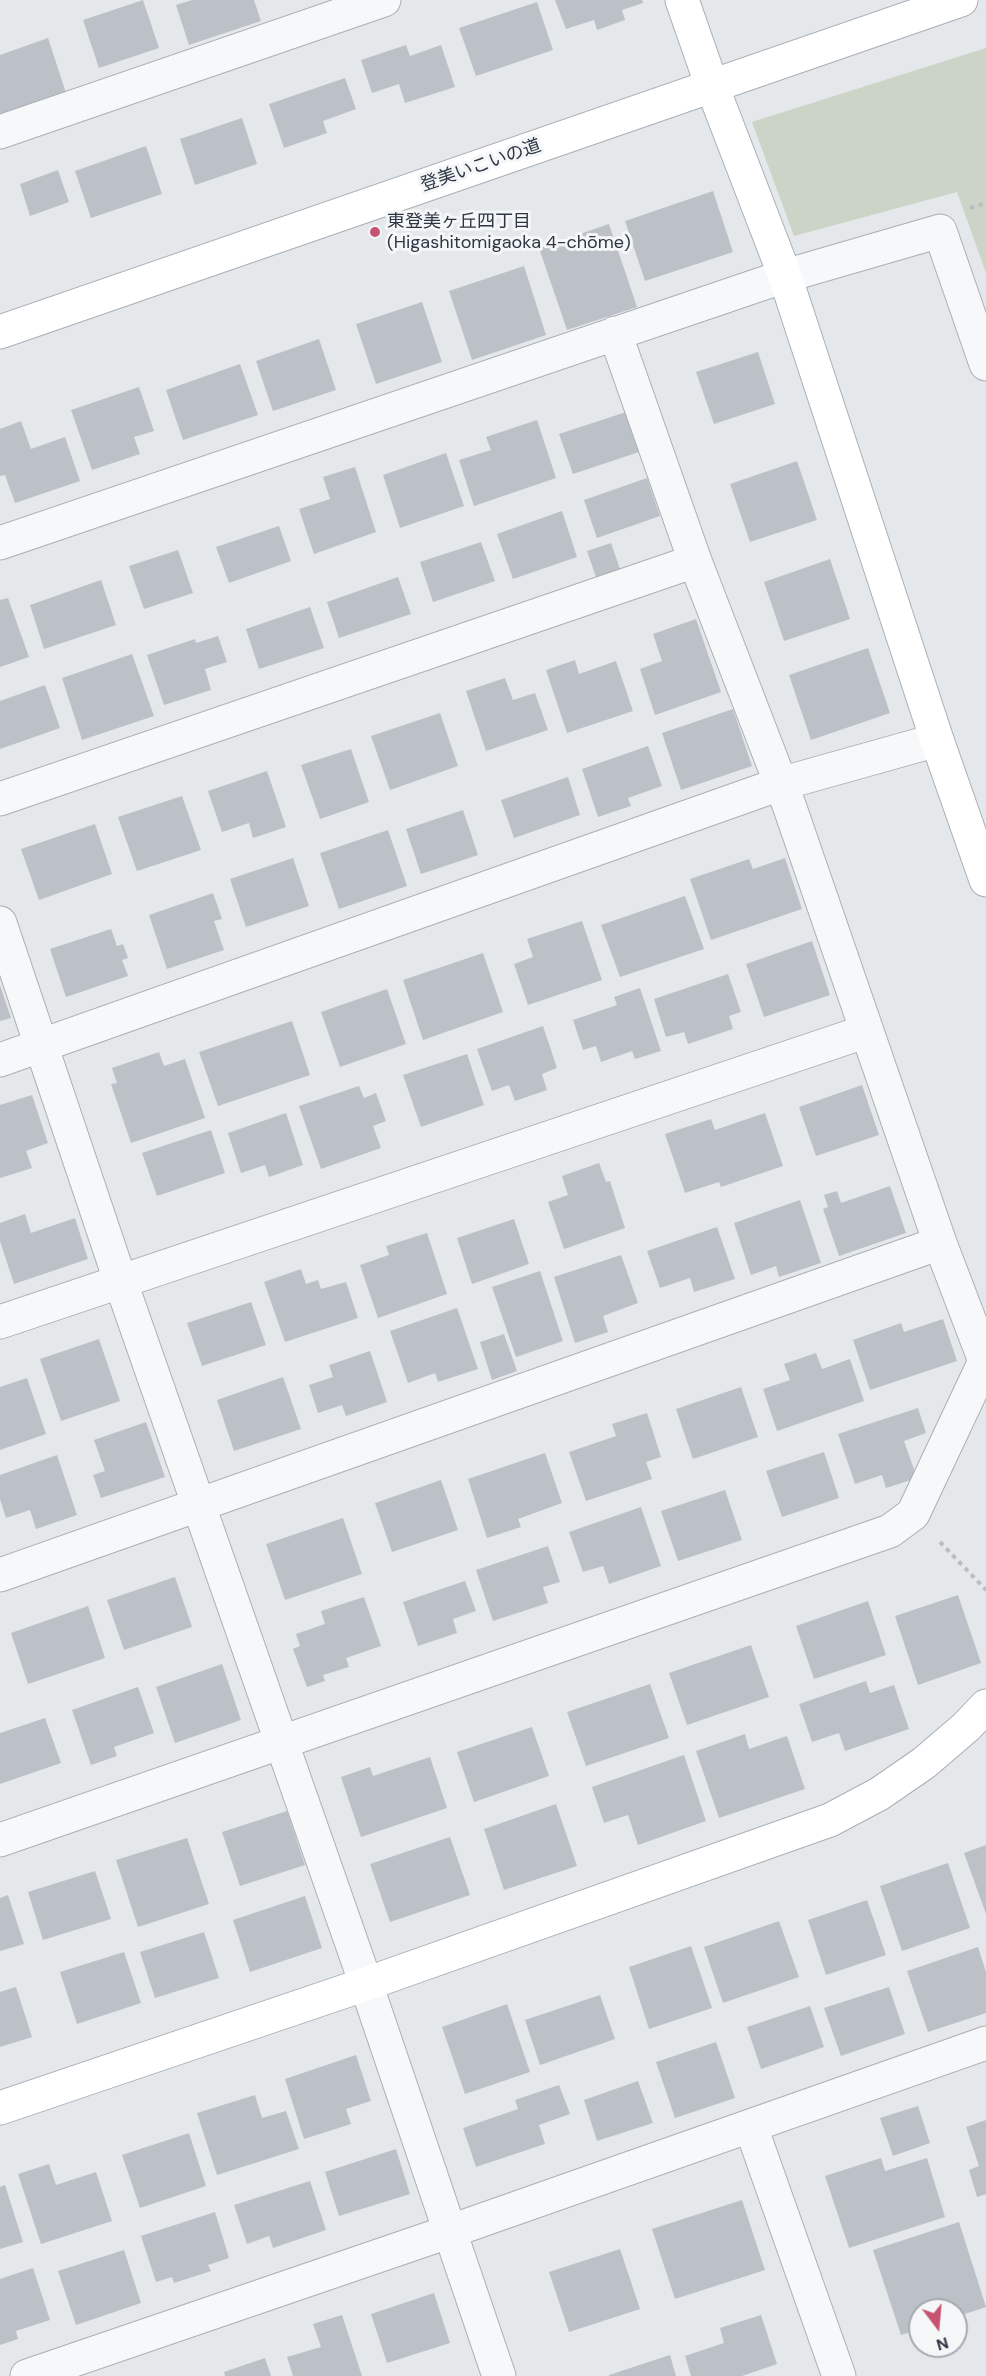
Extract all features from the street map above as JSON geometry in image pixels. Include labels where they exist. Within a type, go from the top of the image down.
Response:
[{"type":"street","points":[[0,132],[384,0]]},
{"type":"street","points":[[682,0],[712,86],[785,276],[937,740],[986,880]]},
{"type":"street","name":"登美いこいの道","points":[[0,332],[962,0]]},
{"type":"street","points":[[0,543],[785,276],[940,231],[986,364]]},
{"type":"street","points":[[0,1840],[890,1531],[913,1514],[985,1361],[940,1243],[780,784],[695,561],[615,333]]},
{"type":"street","points":[[0,800],[695,561]]},
{"type":"street","points":[[0,1060],[780,784],[937,740]]},
{"type":"street","points":[[0,923],[120,1280],[366,1983],[500,2376]]},
{"type":"street","points":[[0,1322],[867,1031]]},
{"type":"street","points":[[0,1575],[940,1243]]},
{"type":"street","points":[[0,2108],[366,1983],[830,1820],[879,1794],[924,1763],[966,1727],[986,1706]]},
{"type":"street","points":[[27,2376],[751,2127],[986,2043]]},
{"type":"street","points":[[751,2127],[839,2376]]},
{"type":"path","points":[[913,1514],[986,1590]]},
{"type":"green space","points":[[986,48],[986,273],[957,192],[794,236],[752,122]]},
{"type":"building","points":[[143,0],[159,48],[99,68],[83,20]]},
{"type":"building","points":[[192,0],[254,0],[261,21],[189,45],[176,5]]},
{"type":"building","points":[[555,0],[642,0],[643,3],[622,10],[625,20],[597,30],[594,20],[566,29]]},
{"type":"building","points":[[537,2],[553,50],[476,76],[459,28]]},
{"type":"building","points":[[48,38],[67,96],[0,119],[0,55]]},
{"type":"building","points":[[406,45],[410,56],[441,45],[455,87],[405,103],[399,84],[372,93],[361,60]]},
{"type":"building","points":[[345,78],[356,109],[323,121],[327,133],[284,148],[269,104]]},
{"type":"building","points":[[242,118],[257,164],[195,185],[180,139]]},
{"type":"building","points":[[146,146],[162,194],[91,218],[75,171]]},
{"type":"building","points":[[58,170],[69,202],[30,216],[20,184]]},
{"type":"building","points":[[713,191],[733,252],[645,281],[625,221]]},
{"type":"building","points":[[609,224],[637,307],[567,330],[539,248]]},
{"type":"building","points":[[524,266],[546,335],[472,360],[449,291]]},
{"type":"building","points":[[422,302],[442,362],[376,384],[356,324]]},
{"type":"building","points":[[319,339],[336,390],[273,411],[256,361]]},
{"type":"building","points":[[758,352],[775,404],[714,424],[696,372]]},
{"type":"building","points":[[240,364],[258,415],[183,440],[166,390]]},
{"type":"building","points":[[139,387],[154,431],[134,437],[140,454],[92,470],[71,410]]},
{"type":"building","points":[[626,412],[639,452],[573,474],[559,434]]},
{"type":"building","points":[[537,420],[556,478],[474,506],[459,460],[491,450],[486,437]]},
{"type":"building","points":[[21,421],[31,449],[65,437],[80,481],[15,503],[5,475],[0,476],[0,429]]},
{"type":"building","points":[[446,453],[464,506],[400,528],[383,475]]},
{"type":"building","points":[[797,461],[817,520],[750,542],[730,484]]},
{"type":"building","points":[[355,467],[376,532],[314,554],[299,509],[330,499],[323,477]]},
{"type":"building","points":[[647,478],[660,516],[597,538],[584,500]]},
{"type":"building","points":[[562,511],[577,557],[513,579],[497,534]]},
{"type":"building","points":[[279,526],[291,561],[229,583],[216,547]]},
{"type":"building","points":[[481,542],[495,581],[433,602],[420,562]]},
{"type":"building","points":[[611,543],[621,572],[597,580],[587,551]]},
{"type":"building","points":[[178,550],[193,593],[144,609],[129,566]]},
{"type":"building","points":[[830,559],[850,619],[784,641],[764,582]]},
{"type":"building","points":[[398,577],[411,614],[339,638],[327,602]]},
{"type":"building","points":[[101,580],[116,625],[44,649],[30,605]]},
{"type":"building","points":[[8,598],[29,657],[0,667],[0,600]]},
{"type":"building","points":[[310,607],[324,648],[259,669],[246,629]]},
{"type":"building","points":[[696,619],[721,692],[655,715],[640,669],[662,661],[653,634]]},
{"type":"building","points":[[218,636],[227,662],[205,669],[211,690],[164,705],[147,655],[195,639],[196,643]]},
{"type":"building","points":[[868,648],[890,713],[811,740],[789,675]]},
{"type":"building","points":[[132,654],[154,716],[82,740],[62,678]]},
{"type":"building","points":[[575,660],[579,674],[616,661],[633,711],[567,733],[546,670]]},
{"type":"building","points":[[505,678],[513,700],[535,693],[548,730],[486,751],[466,691]]},
{"type":"building","points":[[45,685],[60,728],[0,749],[0,701]]},
{"type":"building","points":[[733,709],[752,766],[681,790],[662,733]]},
{"type":"building","points":[[440,713],[458,766],[390,790],[371,736]]},
{"type":"building","points":[[648,746],[662,786],[628,798],[631,806],[598,817],[582,769]]},
{"type":"building","points":[[351,749],[369,802],[320,819],[301,765]]},
{"type":"building","points":[[267,771],[286,827],[253,838],[249,823],[222,832],[208,791]]},
{"type":"building","points":[[568,777],[580,815],[514,838],[501,800]]},
{"type":"building","points":[[182,796],[201,850],[137,871],[118,817]]},
{"type":"building","points":[[463,810],[478,855],[421,874],[406,829]]},
{"type":"building","points":[[95,824],[112,874],[39,900],[21,849]]},
{"type":"building","points":[[388,830],[407,886],[339,909],[320,853]]},
{"type":"building","points":[[293,858],[309,906],[246,927],[230,879]]},
{"type":"building","points":[[785,858],[802,909],[711,940],[690,879],[749,859],[753,869]]},
{"type":"building","points":[[213,893],[222,919],[214,921],[224,950],[167,969],[149,915]]},
{"type":"building","points":[[685,896],[704,949],[620,977],[601,925]]},
{"type":"building","points":[[582,921],[602,980],[528,1005],[514,964],[533,957],[527,939]]},
{"type":"building","points":[[111,929],[117,946],[123,944],[128,958],[122,960],[128,976],[66,997],[50,949]]},
{"type":"building","points":[[812,941],[830,995],[764,1017],[746,964]]},
{"type":"building","points":[[483,953],[503,1012],[423,1040],[403,980]]},
{"type":"building","points":[[728,974],[741,1012],[729,1016],[733,1029],[688,1044],[684,1032],[666,1037],[654,999]]},
{"type":"building","points":[[0,985],[11,1018],[0,1021]]},
{"type":"building","points":[[640,988],[661,1051],[635,1059],[632,1051],[601,1062],[596,1046],[583,1050],[573,1020],[617,1005],[614,997]]},
{"type":"building","points":[[387,989],[406,1044],[340,1067],[321,1012]]},
{"type":"building","points":[[292,1021],[310,1075],[218,1106],[199,1052]]},
{"type":"building","points":[[543,1026],[557,1068],[542,1074],[547,1090],[515,1101],[509,1085],[492,1091],[477,1049]]},
{"type":"building","points":[[159,1052],[164,1066],[185,1059],[205,1118],[131,1143],[111,1084],[117,1083],[112,1068]]},
{"type":"building","points":[[467,1054],[484,1105],[421,1127],[403,1075]]},
{"type":"building","points":[[862,1085],[879,1135],[816,1156],[799,1107]]},
{"type":"building","points":[[359,1086],[364,1098],[376,1093],[386,1121],[373,1126],[381,1148],[321,1169],[299,1106]]},
{"type":"building","points":[[32,1095],[48,1143],[26,1151],[32,1168],[0,1178],[0,1105]]},
{"type":"building","points":[[286,1113],[303,1165],[269,1177],[265,1165],[241,1173],[228,1133]]},
{"type":"building","points":[[765,1113],[783,1166],[721,1187],[719,1182],[685,1193],[665,1134],[711,1119],[715,1130]]},
{"type":"building","points":[[211,1130],[225,1173],[157,1196],[142,1153]]},
{"type":"building","points":[[599,1163],[606,1182],[610,1181],[625,1228],[564,1249],[548,1202],[568,1195],[562,1176]]},
{"type":"building","points":[[890,1186],[906,1233],[839,1256],[823,1209],[828,1207],[824,1195],[837,1191],[841,1203]]},
{"type":"building","points":[[800,1200],[821,1263],[779,1277],[776,1266],[751,1275],[734,1223]]},
{"type":"building","points":[[25,1214],[31,1233],[75,1218],[88,1259],[14,1284],[0,1241],[0,1223]]},
{"type":"building","points":[[514,1219],[529,1264],[472,1284],[457,1238]]},
{"type":"building","points":[[717,1227],[735,1279],[694,1292],[690,1278],[660,1288],[647,1251]]},
{"type":"building","points":[[427,1233],[447,1294],[378,1318],[360,1265],[389,1255],[386,1246]]},
{"type":"building","points":[[621,1255],[638,1303],[603,1316],[608,1332],[575,1343],[554,1277]]},
{"type":"building","points":[[301,1269],[306,1284],[318,1280],[321,1289],[346,1282],[358,1318],[285,1342],[264,1282]]},
{"type":"building","points":[[540,1271],[563,1341],[516,1357],[492,1287]]},
{"type":"building","points":[[251,1302],[266,1345],[202,1366],[187,1323]]},
{"type":"building","points":[[457,1308],[478,1369],[438,1382],[435,1373],[408,1383],[390,1331]]},
{"type":"building","points":[[943,1319],[957,1361],[870,1390],[853,1340],[901,1323],[904,1332]]},
{"type":"building","points":[[504,1334],[517,1371],[492,1380],[480,1342]]},
{"type":"building","points":[[99,1339],[120,1401],[61,1421],[40,1359]]},
{"type":"building","points":[[370,1351],[387,1402],[346,1416],[342,1405],[318,1413],[309,1385],[333,1377],[329,1365]]},
{"type":"building","points":[[816,1353],[822,1369],[850,1359],[864,1401],[777,1431],[763,1389],[790,1380],[784,1364]]},
{"type":"building","points":[[283,1377],[301,1429],[234,1451],[217,1400]]},
{"type":"building","points":[[27,1378],[46,1434],[0,1450],[0,1387]]},
{"type":"building","points":[[741,1387],[758,1437],[693,1459],[676,1409]]},
{"type":"building","points":[[918,1408],[926,1433],[904,1441],[917,1478],[886,1488],[882,1475],[855,1484],[838,1434]]},
{"type":"building","points":[[647,1413],[661,1457],[646,1462],[652,1479],[586,1501],[569,1452],[616,1436],[612,1424]]},
{"type":"building","points":[[146,1422],[165,1477],[101,1498],[93,1475],[105,1471],[94,1440]]},
{"type":"building","points":[[824,1452],[839,1498],[782,1517],[766,1471]]},
{"type":"building","points":[[545,1453],[562,1503],[518,1519],[521,1527],[487,1538],[468,1479]]},
{"type":"building","points":[[57,1455],[77,1515],[36,1529],[30,1510],[6,1518],[0,1499],[0,1475]]},
{"type":"building","points":[[441,1480],[458,1530],[392,1552],[375,1503]]},
{"type":"building","points":[[725,1490],[742,1540],[678,1561],[661,1511]]},
{"type":"building","points":[[641,1507],[661,1566],[609,1584],[603,1566],[583,1572],[569,1532]]},
{"type":"building","points":[[343,1518],[362,1574],[285,1600],[266,1544]]},
{"type":"building","points":[[548,1546],[560,1582],[543,1587],[548,1603],[493,1621],[476,1570]]},
{"type":"building","points":[[175,1577],[192,1627],[124,1650],[107,1600]]},
{"type":"building","points":[[465,1581],[476,1611],[453,1619],[457,1633],[418,1646],[403,1602]]},
{"type":"building","points":[[958,1595],[981,1663],[918,1685],[895,1616]]},
{"type":"building","points":[[364,1597],[381,1646],[346,1658],[349,1667],[323,1675],[325,1681],[307,1687],[293,1649],[300,1646],[296,1634],[325,1624],[321,1611]]},
{"type":"building","points":[[868,1601],[886,1655],[814,1679],[796,1626]]},
{"type":"building","points":[[88,1606],[105,1658],[28,1684],[11,1633]]},
{"type":"building","points":[[751,1645],[769,1697],[687,1725],[669,1673]]},
{"type":"building","points":[[222,1664],[241,1720],[175,1743],[156,1687]]},
{"type":"building","points":[[866,1681],[870,1693],[894,1685],[909,1729],[845,1751],[839,1733],[812,1742],[799,1704]]},
{"type":"building","points":[[650,1684],[669,1738],[586,1766],[567,1712]]},
{"type":"building","points":[[138,1687],[154,1733],[114,1747],[117,1756],[91,1765],[72,1710]]},
{"type":"building","points":[[45,1718],[61,1763],[0,1784],[0,1733]]},
{"type":"building","points":[[532,1727],[549,1776],[474,1802],[457,1752]]},
{"type":"building","points":[[745,1734],[749,1749],[787,1736],[805,1789],[719,1818],[696,1751]]},
{"type":"building","points":[[684,1755],[706,1821],[638,1845],[628,1815],[604,1823],[592,1787]]},
{"type":"building","points":[[430,1757],[447,1808],[361,1837],[341,1777],[370,1767],[373,1776]]},
{"type":"building","points":[[556,1804],[577,1866],[504,1890],[484,1829]]},
{"type":"building","points":[[287,1811],[305,1865],[240,1886],[222,1832]]},
{"type":"building","points":[[450,1837],[470,1895],[390,1922],[370,1864]]},
{"type":"building","points":[[187,1838],[209,1904],[138,1927],[116,1860]]},
{"type":"building","points":[[986,1845],[986,1914],[964,1853]]},
{"type":"building","points":[[948,1863],[970,1928],[902,1951],[880,1886]]},
{"type":"building","points":[[95,1871],[111,1919],[43,1940],[28,1892]]},
{"type":"building","points":[[8,1895],[24,1944],[0,1951],[0,1898]]},
{"type":"building","points":[[305,1896],[322,1948],[250,1972],[233,1920]]},
{"type":"building","points":[[867,1900],[886,1955],[826,1975],[808,1920]]},
{"type":"building","points":[[779,1921],[799,1977],[723,2003],[704,1947]]},
{"type":"building","points":[[204,1932],[219,1978],[155,1998],[140,1952]]},
{"type":"building","points":[[691,1946],[712,2008],[649,2029],[629,1967]]},
{"type":"building","points":[[978,1947],[986,1972],[986,2013],[928,2032],[907,1971]]},
{"type":"building","points":[[124,1952],[141,2003],[77,2024],[60,1972]]},
{"type":"building","points":[[16,1987],[32,2037],[0,2047],[0,1992]]},
{"type":"building","points":[[889,1987],[905,2034],[841,2056],[824,2008]]},
{"type":"building","points":[[600,1995],[615,2039],[540,2065],[525,2020]]},
{"type":"building","points":[[507,2004],[530,2072],[465,2094],[442,2027]]},
{"type":"building","points":[[810,2006],[824,2047],[761,2069],[747,2027]]},
{"type":"building","points":[[716,2042],[735,2098],[675,2118],[656,2062]]},
{"type":"building","points":[[356,2055],[371,2101],[346,2109],[351,2124],[304,2139],[285,2079]]},
{"type":"building","points":[[638,2081],[653,2123],[597,2141],[584,2100]]},
{"type":"building","points":[[559,2085],[570,2114],[539,2125],[545,2144],[476,2167],[463,2128],[518,2109],[515,2100]]},
{"type":"building","points":[[255,2095],[262,2118],[286,2111],[299,2149],[217,2175],[197,2113]]},
{"type":"building","points":[[918,2106],[930,2143],[893,2156],[880,2118]]},
{"type":"building","points":[[986,2120],[986,2194],[977,2197],[969,2170],[979,2166],[966,2127]]},
{"type":"building","points":[[189,2133],[206,2186],[140,2208],[122,2155]]},
{"type":"building","points":[[396,2149],[410,2194],[339,2216],[325,2172]]},
{"type":"building","points":[[881,2158],[885,2171],[927,2158],[945,2217],[849,2248],[825,2176]]},
{"type":"building","points":[[49,2164],[56,2185],[96,2172],[112,2221],[41,2244],[18,2174]]},
{"type":"building","points":[[310,2181],[326,2230],[273,2248],[269,2236],[247,2244],[234,2205]]},
{"type":"building","points":[[5,2185],[23,2242],[0,2249],[0,2187]]},
{"type":"building","points":[[742,2200],[765,2270],[675,2299],[652,2229]]},
{"type":"building","points":[[215,2212],[229,2258],[208,2265],[211,2271],[174,2283],[172,2277],[156,2282],[141,2236]]},
{"type":"building","points":[[959,2222],[986,2307],[968,2313],[968,2298],[908,2298],[908,2333],[901,2335],[873,2250]]},
{"type":"building","points":[[620,2249],[640,2309],[569,2332],[549,2272]]},
{"type":"building","points":[[124,2250],[141,2303],[76,2325],[58,2271]]},
{"type":"building","points":[[33,2268],[50,2320],[16,2331],[18,2339],[0,2345],[0,2279]]},
{"type":"building","points":[[434,2293],[450,2343],[387,2363],[371,2314]]},
{"type":"building","points":[[342,2315],[362,2376],[293,2376],[287,2357],[321,2347],[313,2324]]},
{"type":"building","points":[[761,2315],[777,2364],[742,2376],[691,2376],[685,2356],[724,2343],[720,2328]]},
{"type":"building","points":[[670,2355],[676,2376],[609,2376],[609,2375]]},
{"type":"building","points":[[265,2358],[271,2376],[225,2376],[224,2372]]},
{"type":"place","name":"東登美ヶ丘四丁目 (Higashitomigaoka 4-chōme)","points":[[375,232]]}]
